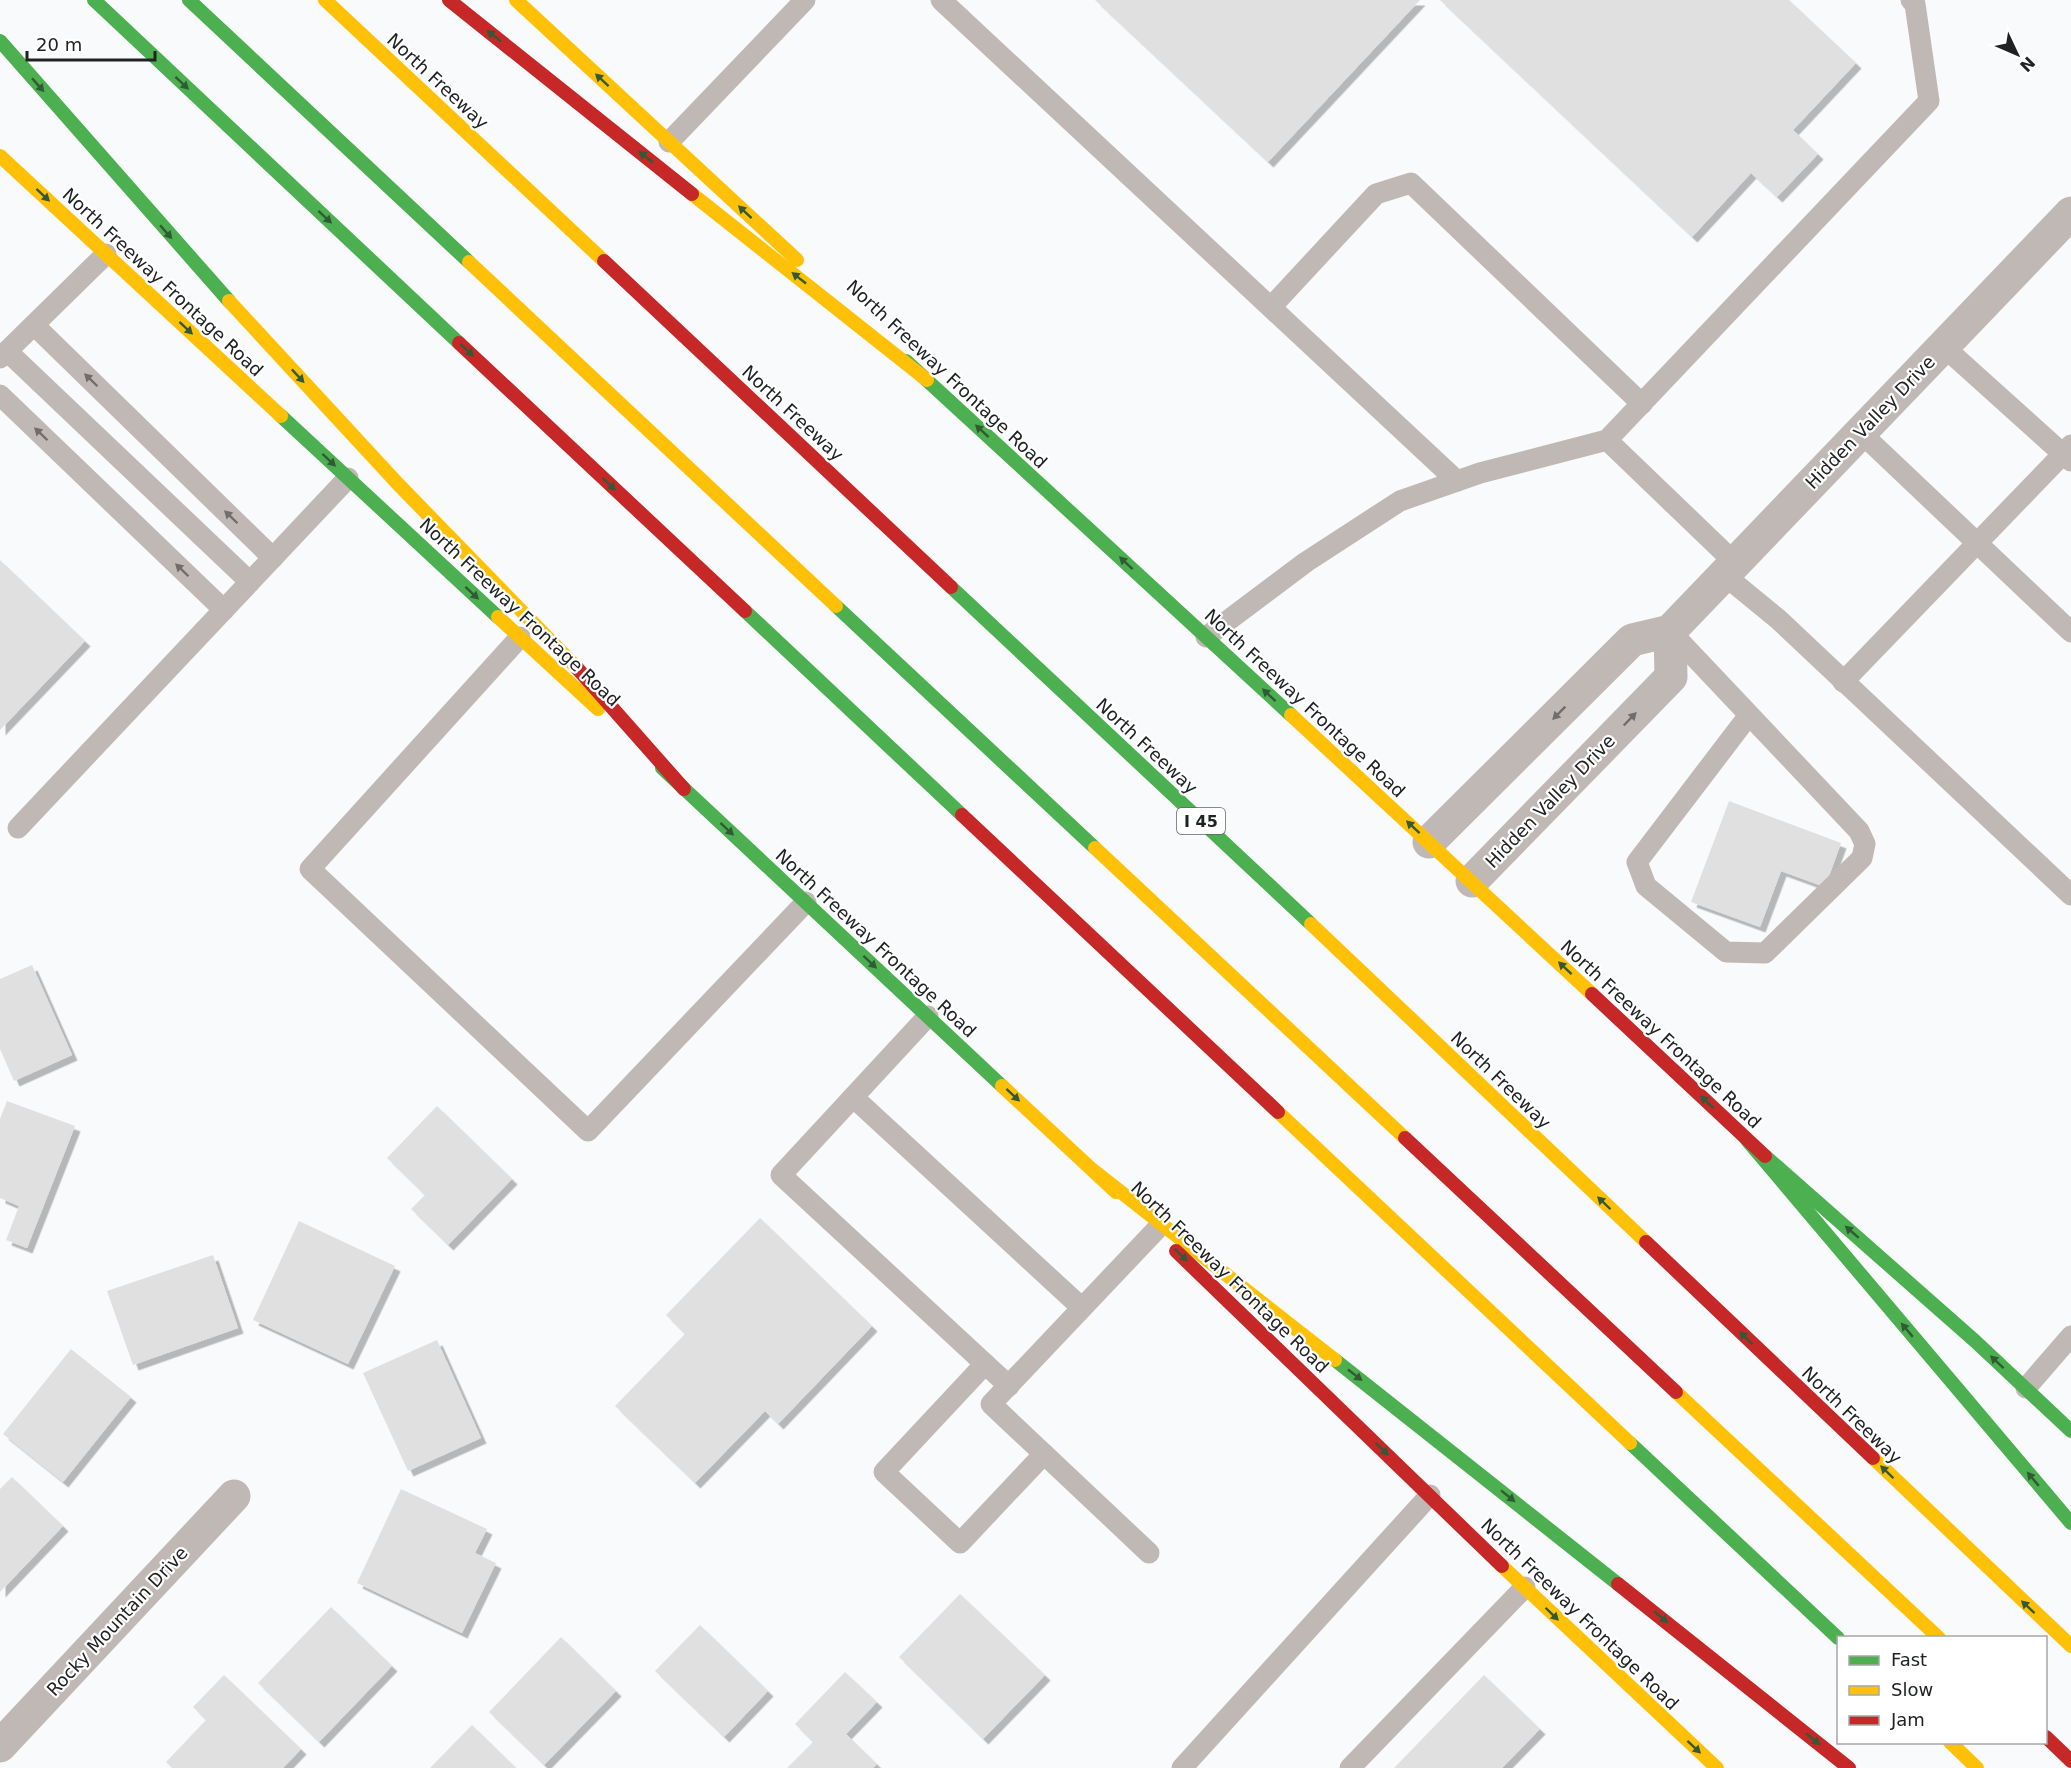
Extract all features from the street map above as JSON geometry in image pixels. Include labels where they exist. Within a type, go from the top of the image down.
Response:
[{"type":"main road","points":[[94,0],[1837,1636]]},
{"type":"main road","points":[[189,0],[1937,1636]]},
{"type":"main road","name":"North Freeway","points":[[325,0],[1343,954],[2071,1646]]},
{"type":"main road","points":[[449,0],[927,380]]},
{"type":"main road","name":"North Freeway Frontage Road","points":[[516,0],[1472,881],[1747,1140],[2071,1431]]},
{"type":"main road","points":[[0,41],[178,246],[398,484],[559,647],[684,789]]},
{"type":"main road","name":"North Freeway Frontage Road","points":[[0,156],[1094,1171],[1525,1587],[1717,1768]]},
{"type":"main road","points":[[1747,1140],[2071,1523]]},
{"type":"main road","points":[[1094,1171],[1437,1439],[1849,1768]]},
{"type":"main road","points":[[2047,1738],[2071,1761]]},
{"type":"main road","points":[[1951,1744],[1977,1768]]},
{"type":"street","name":"Hidden Valley Drive","points":[[1472,881],[1671,677],[1670,632],[2071,213]]},
{"type":"street","points":[[1429,842],[1632,640],[1670,632]]},
{"type":"street","name":"Rocky Mountain Drive","points":[[0,1746],[234,1496]]},
{"type":"lane","points":[[669,142],[805,0]]},
{"type":"lane","points":[[941,0],[1457,481]]},
{"type":"lane","points":[[1206,637],[1306,562],[1400,501],[1457,481],[1607,440],[1929,101],[1915,4],[1911,0]]},
{"type":"lane","points":[[1271,307],[1376,194],[1411,183],[1642,404]]},
{"type":"lane","points":[[106,254],[3,354],[250,582]]},
{"type":"lane","points":[[34,325],[273,558]]},
{"type":"lane","points":[[1843,682],[1977,542],[2068,453],[1943,346]]},
{"type":"lane","points":[[0,395],[224,610]]},
{"type":"lane","points":[[1860,432],[2071,632]]},
{"type":"lane","points":[[1607,440],[1778,619],[2070,892]]},
{"type":"lane","points":[[18,828],[348,478]]},
{"type":"lane","points":[[1670,632],[1720,681],[1749,715],[1859,831],[1865,844],[1862,858],[1765,953],[1726,952],[1666,905],[1647,886],[1636,862],[1749,715]]},
{"type":"lane","points":[[520,637],[310,869],[588,1131],[806,902]]},
{"type":"lane","points":[[928,1016],[781,1175],[1009,1386]]},
{"type":"lane","points":[[853,1097],[1082,1308]]},
{"type":"lane","points":[[1149,1553],[991,1404],[1156,1230]]},
{"type":"lane","points":[[2025,1388],[2071,1336]]},
{"type":"lane","points":[[985,1364],[884,1472],[960,1543],[1044,1454]]},
{"type":"lane","points":[[1182,1768],[1430,1495]]},
{"type":"lane","points":[[1350,1768],[1525,1587]]},
{"type":"building","points":[[1095,0],[1420,0],[1268,162]]},
{"type":"building","points":[[1440,0],[1789,0],[1856,63],[1793,130],[1818,154],[1777,197],[1751,173],[1692,237]]},
{"type":"building","points":[[0,560],[85,641],[0,730]]},
{"type":"building","points":[[1729,801],[1841,843],[1825,887],[1781,871],[1760,927],[1691,902]]},
{"type":"building","points":[[32,965],[72,1055],[14,1081],[0,1049],[0,979]]},
{"type":"building","points":[[7,1101],[75,1126],[27,1248],[6,1240],[19,1206],[0,1198],[0,1119]]},
{"type":"building","points":[[437,1106],[512,1179],[448,1245],[411,1209],[425,1195],[387,1158]]},
{"type":"building","points":[[760,1218],[872,1326],[778,1424],[765,1411],[695,1483],[615,1406],[685,1334],[666,1315]]},
{"type":"building","points":[[299,1221],[395,1266],[348,1364],[253,1320]]},
{"type":"building","points":[[213,1255],[238,1328],[133,1365],[107,1291]]},
{"type":"building","points":[[437,1340],[481,1438],[408,1471],[363,1373]]},
{"type":"building","points":[[71,1349],[131,1397],[63,1482],[3,1434]]},
{"type":"building","points":[[12,1477],[63,1526],[0,1592],[0,1489]]},
{"type":"building","points":[[401,1489],[487,1529],[475,1553],[496,1563],[462,1633],[357,1583]]},
{"type":"building","points":[[960,1594],[1045,1675],[983,1739],[899,1657]]},
{"type":"building","points":[[331,1607],[392,1666],[319,1742],[258,1683]]},
{"type":"building","points":[[700,1625],[768,1691],[724,1737],[655,1671]]},
{"type":"building","points":[[561,1637],[616,1691],[544,1765],[489,1712]]},
{"type":"building","points":[[845,1672],[877,1702],[846,1734],[877,1764],[873,1768],[787,1768],[813,1742],[795,1724]]},
{"type":"building","points":[[224,1675],[301,1749],[283,1768],[172,1768],[166,1762],[206,1720],[193,1707]]},
{"type":"building","points":[[1484,1675],[1540,1729],[1502,1768],[1394,1768]]},
{"type":"building","points":[[472,1725],[516,1768],[430,1768]]},
{"type":"traffic: fast","points":[[94,0],[459,343]]},
{"type":"traffic: fast","points":[[189,0],[469,262]]},
{"type":"traffic: fast","points":[[0,41],[229,301]]},
{"type":"traffic: fast","points":[[906,361],[1291,715]]},
{"type":"traffic: fast","points":[[281,416],[498,617]]},
{"type":"traffic: fast","points":[[951,587],[1311,924]]},
{"type":"traffic: fast","points":[[836,606],[1095,848]]},
{"type":"traffic: fast","points":[[745,611],[962,815]]},
{"type":"traffic: fast","points":[[662,768],[1002,1086]]},
{"type":"traffic: fast","points":[[1747,1140],[2071,1523]]},
{"type":"traffic: fast","points":[[1765,1156],[1975,1341],[2071,1431]]},
{"type":"traffic: fast","points":[[1335,1360],[1618,1584]]},
{"type":"traffic: fast","points":[[1630,1443],[1837,1637]]},
{"type":"traffic: slow","points":[[325,0],[604,261]]},
{"type":"traffic: slow","points":[[516,0],[797,260]]},
{"type":"traffic: slow","points":[[0,156],[281,416]]},
{"type":"traffic: slow","points":[[692,194],[927,380]]},
{"type":"traffic: slow","points":[[469,262],[836,606]]},
{"type":"traffic: slow","points":[[229,301],[398,484],[577,668]]},
{"type":"traffic: slow","points":[[498,617],[598,709]]},
{"type":"traffic: slow","points":[[1291,715],[1592,994]]},
{"type":"traffic: slow","points":[[1095,848],[1405,1138]]},
{"type":"traffic: slow","points":[[1311,924],[1646,1242]]},
{"type":"traffic: slow","points":[[1002,1086],[1116,1192]]},
{"type":"traffic: slow","points":[[1278,1112],[1630,1443]]},
{"type":"traffic: slow","points":[[1094,1171],[1335,1360]]},
{"type":"traffic: slow","points":[[1676,1392],[1937,1636]]},
{"type":"traffic: slow","points":[[1873,1458],[2071,1646]]},
{"type":"traffic: slow","points":[[1502,1566],[1717,1768]]},
{"type":"traffic: slow","points":[[1952,1744],[1977,1768]]},
{"type":"traffic: jam","points":[[449,0],[692,194]]},
{"type":"traffic: jam","points":[[604,261],[951,587]]},
{"type":"traffic: jam","points":[[459,343],[745,611]]},
{"type":"traffic: jam","points":[[577,668],[684,789]]},
{"type":"traffic: jam","points":[[962,815],[1278,1112]]},
{"type":"traffic: jam","points":[[1592,994],[1765,1156]]},
{"type":"traffic: jam","points":[[1405,1138],[1676,1392]]},
{"type":"traffic: jam","points":[[1646,1242],[1873,1458]]},
{"type":"traffic: jam","points":[[1176,1251],[1502,1566]]},
{"type":"traffic: jam","points":[[1618,1584],[1849,1768]]},
{"type":"traffic: jam","points":[[2047,1738],[2071,1761]]}]
